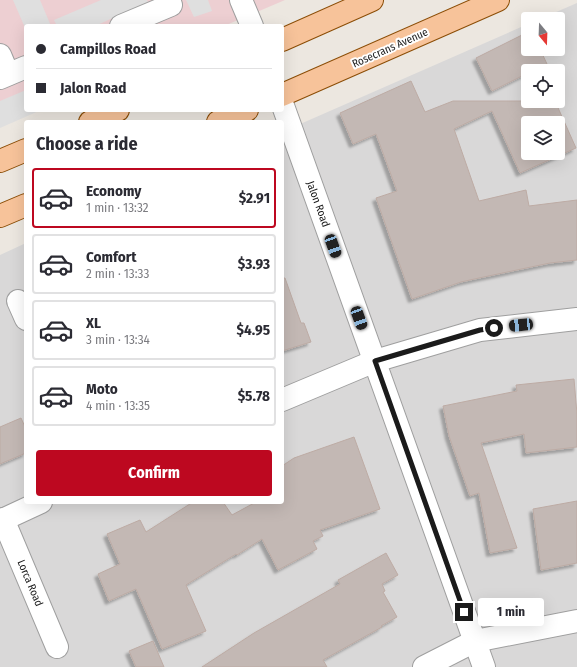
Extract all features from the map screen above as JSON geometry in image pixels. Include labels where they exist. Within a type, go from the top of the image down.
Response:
[{"type":"main road","points":[[284,39],[372,0]]},
{"type":"main road","name":"Rosecrans Avenue","points":[[284,94],[498,0]]},
{"type":"main road","points":[[95,120],[113,112]]},
{"type":"main road","points":[[223,120],[242,112]]},
{"type":"main road","points":[[0,161],[24,151]]},
{"type":"main road","points":[[0,216],[24,206]]},
{"type":"street","points":[[127,24],[171,5],[168,0]]},
{"type":"street","points":[[241,0],[251,24]]},
{"type":"street","name":"Jalon Road","points":[[284,109],[484,667]]},
{"type":"street","points":[[284,399],[375,361],[480,330],[577,319]]},
{"type":"street","points":[[1,520],[37,504]]},
{"type":"street","name":"Lorca Road","points":[[1,520],[57,646]]},
{"type":"street","points":[[424,667],[475,641],[577,621]]},
{"type":"shaded area","points":[[0,0],[285,0],[229,24],[24,24],[24,111],[0,122]]},
{"type":"shaded area","points":[[13,0],[40,0],[50,24],[24,24],[24,25]]},
{"type":"shaded area","points":[[101,0],[147,0],[148,2],[99,24],[56,24],[54,20]]},
{"type":"shaded area","points":[[186,0],[208,0],[212,11],[194,17]]},
{"type":"shaded area","points":[[577,3],[577,667],[0,667],[0,255],[24,244],[24,504],[284,504],[284,131],[521,27],[521,56],[565,56],[565,12],[556,12]]},
{"type":"shaded area","points":[[24,91],[24,112],[36,112],[0,128],[0,101]]},
{"type":"building","points":[[521,36],[521,56],[543,56],[547,64],[521,64],[521,76],[492,91],[476,58]]},
{"type":"building","points":[[411,81],[425,112],[453,101],[521,101],[521,108],[558,108],[562,116],[521,116],[521,160],[549,160],[520,173],[492,111],[454,129],[479,201],[526,190],[529,206],[577,200],[577,260],[550,263],[461,282],[412,299],[376,198],[397,191],[376,134],[353,144],[340,113]]},
{"type":"building","points":[[565,123],[576,148],[565,153]]},
{"type":"building","points":[[284,278],[301,323],[304,323],[311,342],[284,350]]},
{"type":"building","points":[[574,379],[577,414],[577,447],[526,453],[524,434],[481,443],[517,548],[490,553],[479,493],[470,496],[449,436],[443,406],[517,391],[516,385]]},
{"type":"building","points":[[21,418],[24,425],[24,454],[0,464],[0,427]]},
{"type":"building","points":[[354,437],[380,509],[320,530],[323,536],[313,541],[317,549],[278,570],[262,539],[186,585],[206,631],[162,649],[136,589],[109,601],[98,574],[120,564],[107,534],[140,520],[146,532],[190,504],[224,504],[232,515],[252,504],[284,504],[284,465],[294,458]]},
{"type":"building","points":[[577,501],[577,563],[541,570],[533,509]]},
{"type":"building","points":[[386,553],[398,575],[382,584],[385,591],[383,592],[397,617],[323,660],[327,667],[202,667],[254,633],[340,584],[338,580]]},
{"type":"building","points":[[153,641],[164,667],[136,667],[129,651]]},
{"type":"route","points":[[464,612],[375,361],[480,330],[494,328]]}]
